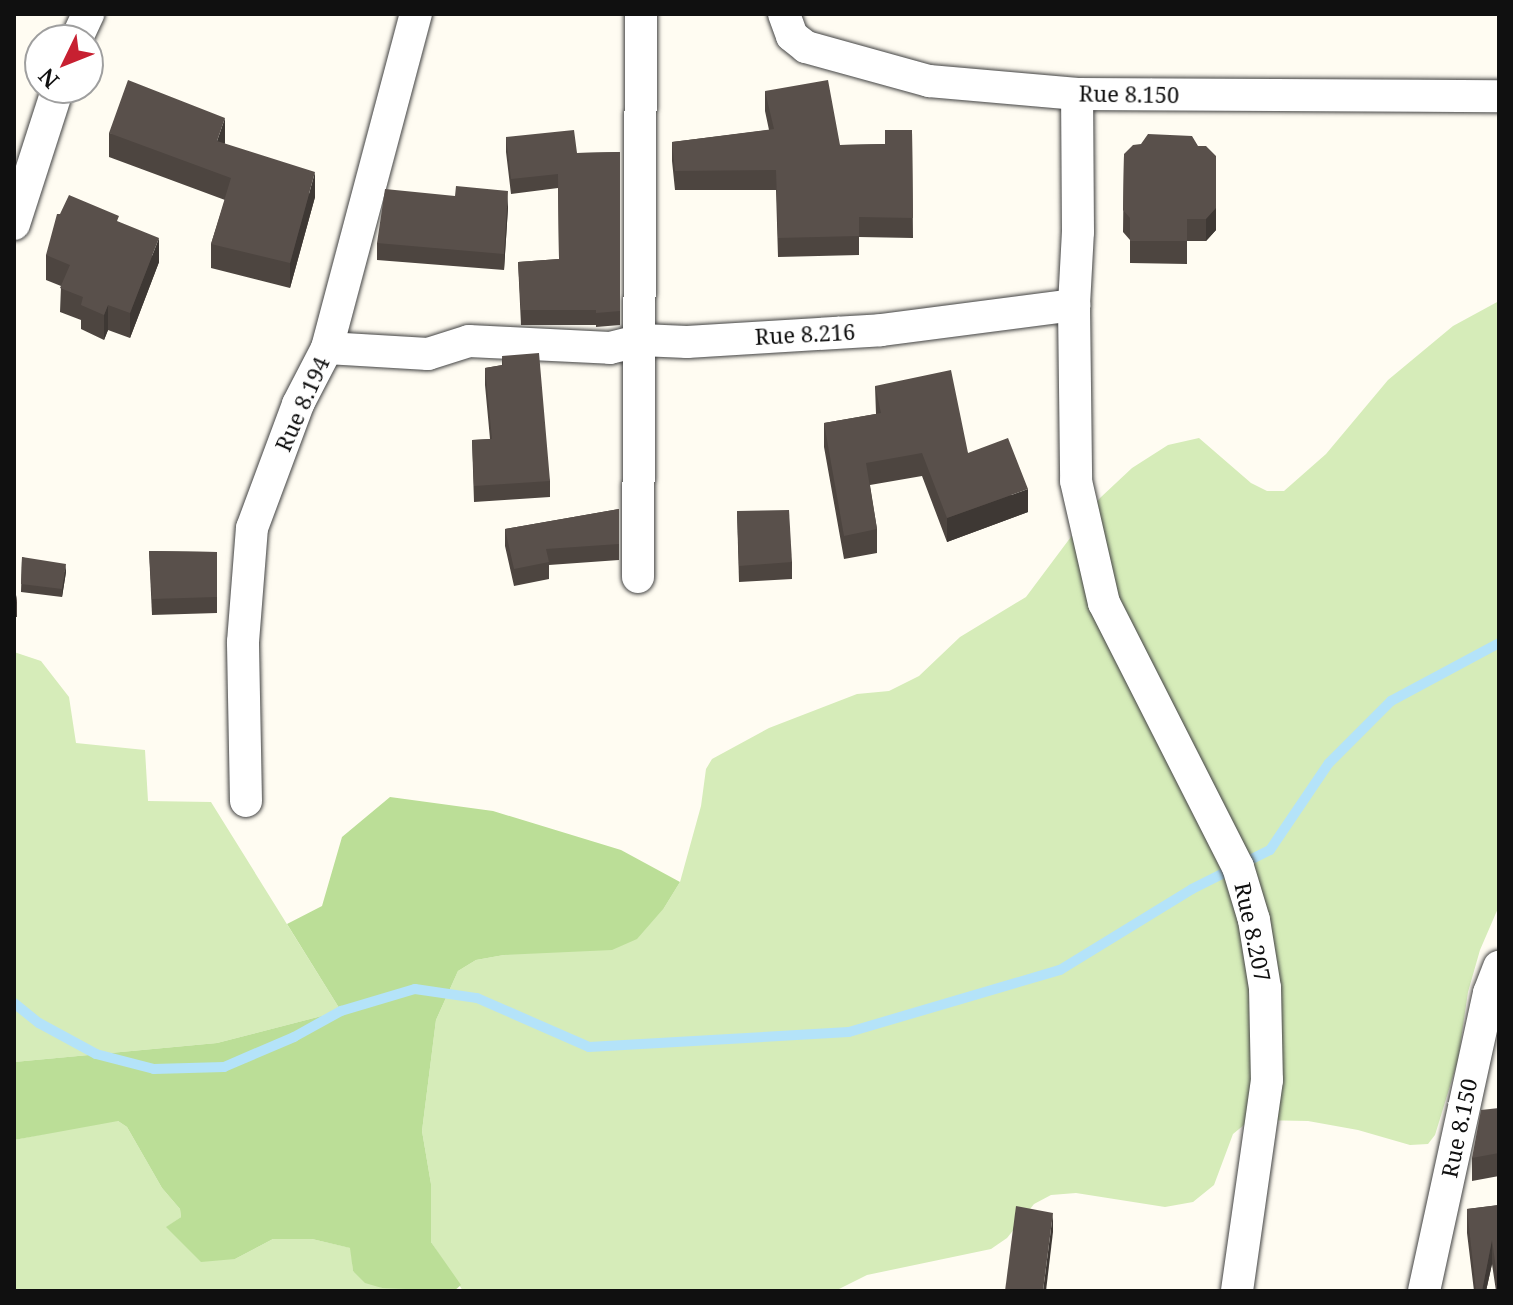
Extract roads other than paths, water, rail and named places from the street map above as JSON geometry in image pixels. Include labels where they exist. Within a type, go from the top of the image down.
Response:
[{"type":"street","name":"Rue 8.194","points":[[246,801],[243,642],[252,528],[298,404],[327,348],[416,14]]},
{"type":"street","points":[[638,577],[641,14]]},
{"type":"street","name":"Rue 8.150","points":[[784,14],[792,36],[806,47],[929,81],[1077,94],[1499,96]]},
{"type":"street","points":[[1074,305],[1078,232],[1077,94]]},
{"type":"street","points":[[14,224],[53,104]]},
{"type":"street","name":"Rue 8.216","points":[[327,348],[428,354],[469,341],[610,348],[641,340],[687,342],[881,330],[1074,305]]},
{"type":"street","name":"Rue 8.207","points":[[1074,305],[1076,481],[1104,603],[1154,707],[1207,799],[1238,867],[1254,920],[1265,988],[1267,1080],[1237,1291]]},
{"type":"street","name":"Rue 8.150","points":[[1424,1291],[1489,993],[1499,967]]},
{"type":"waterway","points":[[14,1003],[39,1023],[96,1054],[154,1069],[224,1067],[294,1037],[341,1011],[415,989],[477,998],[589,1047],[849,1032],[1060,970],[1192,889],[1270,850],[1329,763],[1391,701],[1499,643]]}]
